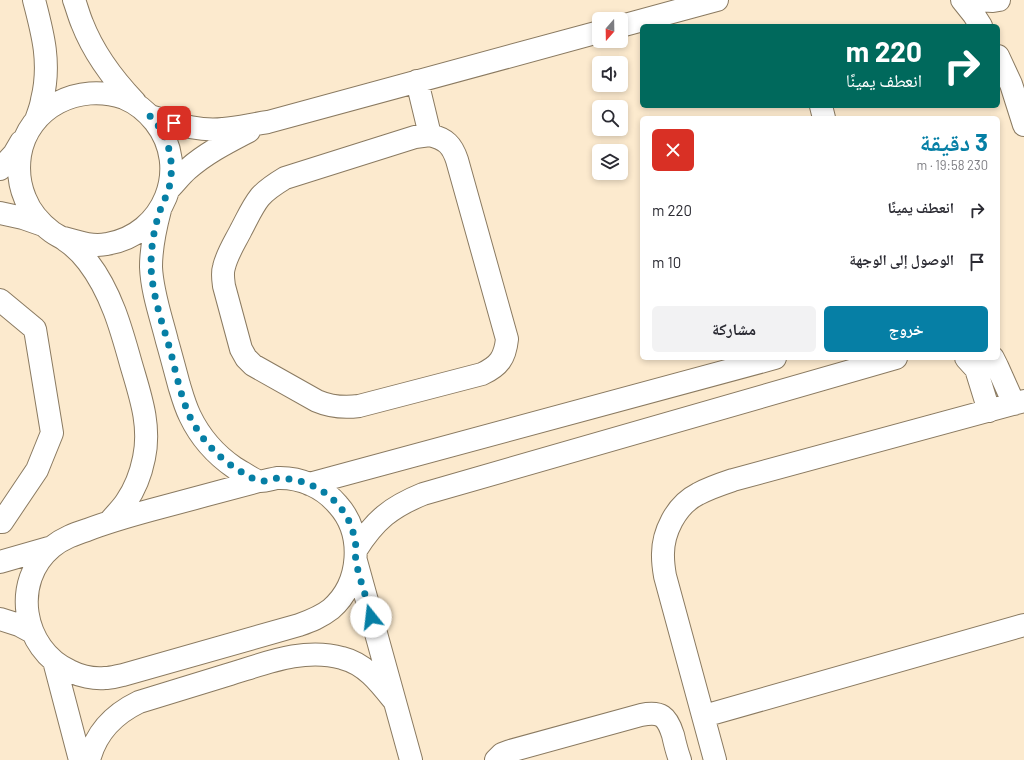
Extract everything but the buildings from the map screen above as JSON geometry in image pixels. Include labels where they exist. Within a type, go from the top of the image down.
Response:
[{"type":"street","points":[[34,0],[43,34],[46,56],[46,78],[42,100],[22,148],[19,165],[20,182],[24,198],[32,212],[44,225],[76,248],[96,272],[104,286],[117,316],[144,409],[146,433],[144,457],[137,480],[126,502],[111,520]]},
{"type":"street","points":[[74,0],[92,47],[106,69],[122,89],[160,129],[169,150],[172,174],[169,190],[160,210],[155,229],[151,267],[157,305],[187,409],[199,432],[211,448],[226,462],[260,481]]},
{"type":"street","points":[[628,24],[717,0]]},
{"type":"street","points":[[962,0],[980,24]]},
{"type":"street","points":[[975,0],[999,0]]},
{"type":"street","points":[[0,169],[14,154],[32,127],[48,109],[62,100],[77,95],[94,93],[110,94],[126,99],[145,112],[184,126],[222,130],[268,122],[592,34]]},
{"type":"street","points":[[1000,60],[1011,84],[1024,124]]},
{"type":"street","points":[[417,82],[430,135]]},
{"type":"street","points":[[169,190],[186,170],[198,160],[220,146],[268,122]]},
{"type":"street","points":[[430,135],[440,138],[448,143],[454,151],[457,160],[507,339],[503,357],[498,365],[482,374],[348,408],[327,405],[317,401],[253,365],[240,349],[223,277],[229,253],[259,198],[271,187],[285,178],[415,137],[430,135]]},
{"type":"street","points":[[64,238],[84,244],[106,244],[127,238],[146,227],[160,210]]},
{"type":"street","points":[[0,213],[23,218],[44,225]]},
{"type":"street","points":[[0,300],[35,329],[52,433],[36,470],[2,522],[0,522]]},
{"type":"street","points":[[309,484],[768,360]]},
{"type":"street","points":[[411,760],[356,555],[355,538],[349,521],[339,505],[326,493],[309,484],[293,479],[276,478],[260,481],[111,520],[66,538],[52,547],[39,561],[31,578],[27,596],[27,614],[32,632],[41,648],[54,661],[69,671],[87,677],[105,678],[123,675],[316,619],[331,608],[343,594],[352,578],[356,555],[365,535],[377,521],[391,510],[423,494],[889,360]]},
{"type":"street","points":[[969,360],[976,369],[989,411]]},
{"type":"street","points":[[715,760],[665,576],[662,557],[664,538],[671,521],[682,506],[697,494],[733,480],[1019,402],[994,360]]},
{"type":"street","points":[[0,562],[52,547]]},
{"type":"street","points":[[0,619],[32,632]]},
{"type":"street","points":[[704,716],[1024,625]]},
{"type":"street","points":[[89,760],[97,739],[105,727],[115,716],[127,708],[139,702],[285,658],[314,654],[343,658],[367,670],[395,702]]},
{"type":"street","points":[[54,661],[80,760]]},
{"type":"street","points":[[496,760],[502,754],[510,751],[641,714],[652,713],[662,715],[669,722],[680,760]]},
{"type":"route","points":[[174,123],[150,116],[160,129],[167,143],[171,158],[172,174],[169,190],[160,210],[155,229],[151,267],[157,305],[183,397],[190,416],[199,432],[211,448],[226,462],[242,472],[260,481],[276,478],[293,479],[309,484],[326,493],[339,505],[349,521],[355,538],[356,560],[371,617]]}]
